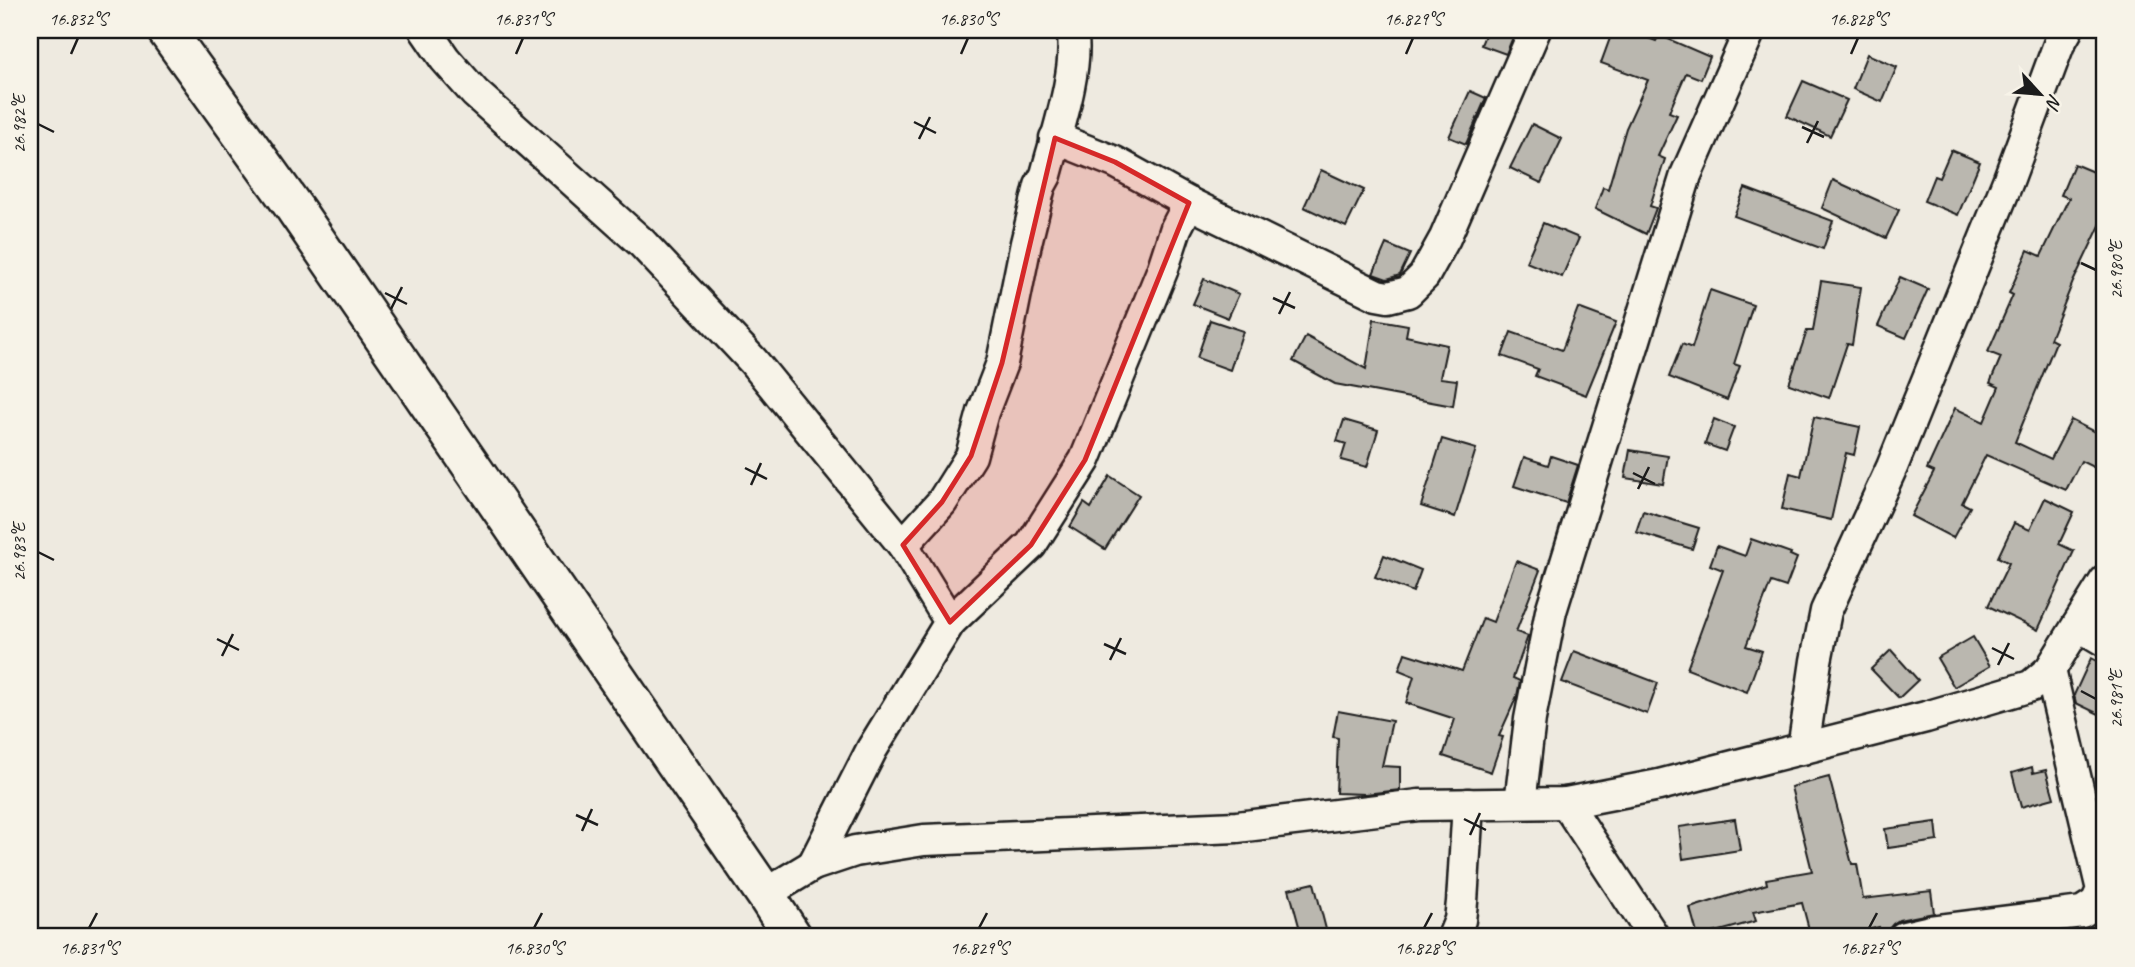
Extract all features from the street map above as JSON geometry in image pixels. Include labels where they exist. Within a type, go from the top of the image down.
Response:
[{"type":"street","points":[[166,30],[295,209],[793,937]]},
{"type":"street","points":[[425,30],[445,59],[475,93],[642,243],[753,361],[904,545],[950,622]]},
{"type":"street","points":[[904,545],[943,502],[971,456],[983,412],[1002,363],[1024,254],[1074,53],[1072,30]]},
{"type":"street","points":[[1055,138],[1115,162],[1189,203],[1377,295],[1388,297],[1408,292],[1424,276],[1445,238],[1535,30]]},
{"type":"street","points":[[1520,803],[1530,719],[1551,611],[1686,175],[1750,30]]},
{"type":"street","points":[[1803,749],[1826,611],[1892,467],[2008,181],[2055,34]]},
{"type":"street","points":[[813,865],[872,748],[950,622],[1031,545],[1085,460],[1157,283],[1176,228],[1189,203]]},
{"type":"street","points":[[765,894],[813,865],[855,851],[924,840],[1237,827],[1419,805],[1566,803],[1659,785],[1803,749],[2031,686],[2050,670],[2105,581]]},
{"type":"street","points":[[2078,625],[2105,641]]},
{"type":"street","points":[[1904,937],[1930,931],[2082,912],[2096,903],[2102,890],[2050,670]]},
{"type":"street","points":[[1566,803],[1654,937]]},
{"type":"street","points":[[1453,937],[1460,920],[1468,804]]},
{"type":"highlighted area","points":[[1055,138],[1115,162],[1189,203],[1085,460],[1031,545],[950,622],[903,545],[942,502],[971,456],[1002,363]]},
{"type":"building","points":[[1487,30],[1516,30],[1506,54],[1481,45]]},
{"type":"building","points":[[1613,30],[1626,30],[1656,41],[1659,35],[1710,57],[1701,79],[1686,73],[1669,112],[1677,115],[1658,156],[1665,159],[1650,206],[1656,208],[1646,234],[1595,209],[1603,187],[1608,189],[1626,128],[1648,80],[1601,63]]},
{"type":"building","points":[[1867,54],[1897,67],[1882,102],[1853,89]]},
{"type":"building","points":[[1803,81],[1847,100],[1830,136],[1787,116]]},
{"type":"building","points":[[1470,91],[1486,98],[1466,144],[1449,137]]},
{"type":"building","points":[[1532,124],[1562,139],[1541,183],[1510,168]]},
{"type":"building","points":[[1951,150],[1980,162],[1958,215],[1924,201],[1934,176],[1939,178]]},
{"type":"building","points":[[2074,164],[2105,177],[2105,215],[2050,339],[2056,342],[2015,442],[2051,459],[2071,420],[2105,437],[2105,473],[2081,461],[2066,490],[1986,455],[1962,503],[1970,507],[1953,538],[1911,516],[1934,472],[1927,469],[1955,408],[1984,422],[1999,387],[1990,383],[2001,357],[1988,352],[2013,295],[2009,293],[2028,250],[2041,256],[2069,198],[2061,195]]},
{"type":"building","points":[[1321,170],[1364,190],[1346,227],[1304,207]]},
{"type":"building","points":[[1833,180],[1899,210],[1886,238],[1822,208]]},
{"type":"building","points":[[1745,188],[1833,221],[1823,249],[1734,216]]},
{"type":"building","points":[[1543,223],[1579,238],[1562,277],[1526,262]]},
{"type":"building","points":[[1386,244],[1410,254],[1400,275],[1387,279],[1373,274]]},
{"type":"building","points":[[1900,277],[1928,289],[1906,338],[1878,326]]},
{"type":"building","points":[[1204,279],[1239,294],[1228,318],[1193,304]]},
{"type":"building","points":[[1821,281],[1861,287],[1852,345],[1847,344],[1829,398],[1789,384],[1807,331],[1813,331]]},
{"type":"building","points":[[1710,290],[1753,305],[1734,364],[1740,366],[1727,400],[1669,377],[1682,344],[1692,348]]},
{"type":"building","points":[[1578,308],[1616,322],[1586,395],[1535,376],[1538,369],[1502,356],[1511,332],[1562,350]]},
{"type":"building","points":[[1374,319],[1408,325],[1406,336],[1447,345],[1440,378],[1457,380],[1453,406],[1335,384],[1293,361],[1306,336],[1366,369]]},
{"type":"building","points":[[1210,320],[1243,331],[1230,370],[1197,358]]},
{"type":"building","points":[[1814,417],[1860,427],[1854,455],[1846,453],[1831,520],[1782,509],[1790,473],[1801,476]]},
{"type":"building","points":[[1714,419],[1734,427],[1725,451],[1705,444]]},
{"type":"building","points":[[1344,420],[1378,430],[1367,467],[1341,460],[1346,444],[1337,441]]},
{"type":"building","points":[[1442,439],[1476,449],[1455,517],[1421,506]]},
{"type":"building","points":[[1630,450],[1668,456],[1663,484],[1625,478]]},
{"type":"building","points":[[1551,456],[1578,465],[1566,503],[1514,486],[1524,457],[1548,465]]},
{"type":"building","points":[[1110,476],[1139,495],[1105,549],[1070,527],[1084,503],[1091,508]]},
{"type":"building","points":[[2045,498],[2074,512],[2059,544],[2074,551],[2038,630],[1988,606],[2009,563],[1998,557],[2014,523],[2030,530]]},
{"type":"building","points":[[1643,511],[1699,528],[1692,549],[1636,532]]},
{"type":"building","points":[[1751,539],[1791,553],[1790,555],[1797,558],[1786,587],[1771,582],[1746,646],[1762,651],[1747,692],[1687,669],[1723,570],[1710,565],[1717,546],[1745,556]]},
{"type":"building","points":[[1384,555],[1421,570],[1413,592],[1375,577]]},
{"type":"building","points":[[1516,561],[1540,570],[1516,632],[1528,636],[1513,678],[1520,681],[1517,696],[1499,736],[1503,737],[1491,772],[1443,756],[1455,719],[1406,703],[1414,676],[1399,670],[1405,653],[1462,671],[1483,618],[1493,622]]},
{"type":"building","points":[[1973,637],[1990,666],[1954,687],[1937,658]]},
{"type":"building","points":[[1891,650],[1918,680],[1899,698],[1871,669]]},
{"type":"building","points":[[1574,651],[1658,683],[1647,714],[1562,682]]},
{"type":"building","points":[[2091,658],[2105,665],[2105,717],[2076,703],[2074,695]]},
{"type":"building","points":[[1338,711],[1392,721],[1382,766],[1400,767],[1400,790],[1365,794],[1336,793],[1338,738],[1333,737]]},
{"type":"building","points":[[2032,767],[2033,773],[2046,770],[2054,798],[2021,807],[2012,773]]},
{"type":"building","points":[[1829,777],[1852,864],[1857,864],[1863,899],[1931,891],[1934,913],[1899,920],[1888,930],[1880,931],[1879,927],[1843,937],[1811,937],[1802,903],[1753,912],[1756,921],[1698,937],[1690,908],[1767,884],[1766,879],[1812,871],[1791,787]]},
{"type":"building","points":[[1735,819],[1740,850],[1683,859],[1679,827]]},
{"type":"building","points":[[1936,822],[1938,841],[1888,848],[1885,829]]},
{"type":"building","points":[[1314,883],[1328,937],[1302,937],[1289,889]]}]
